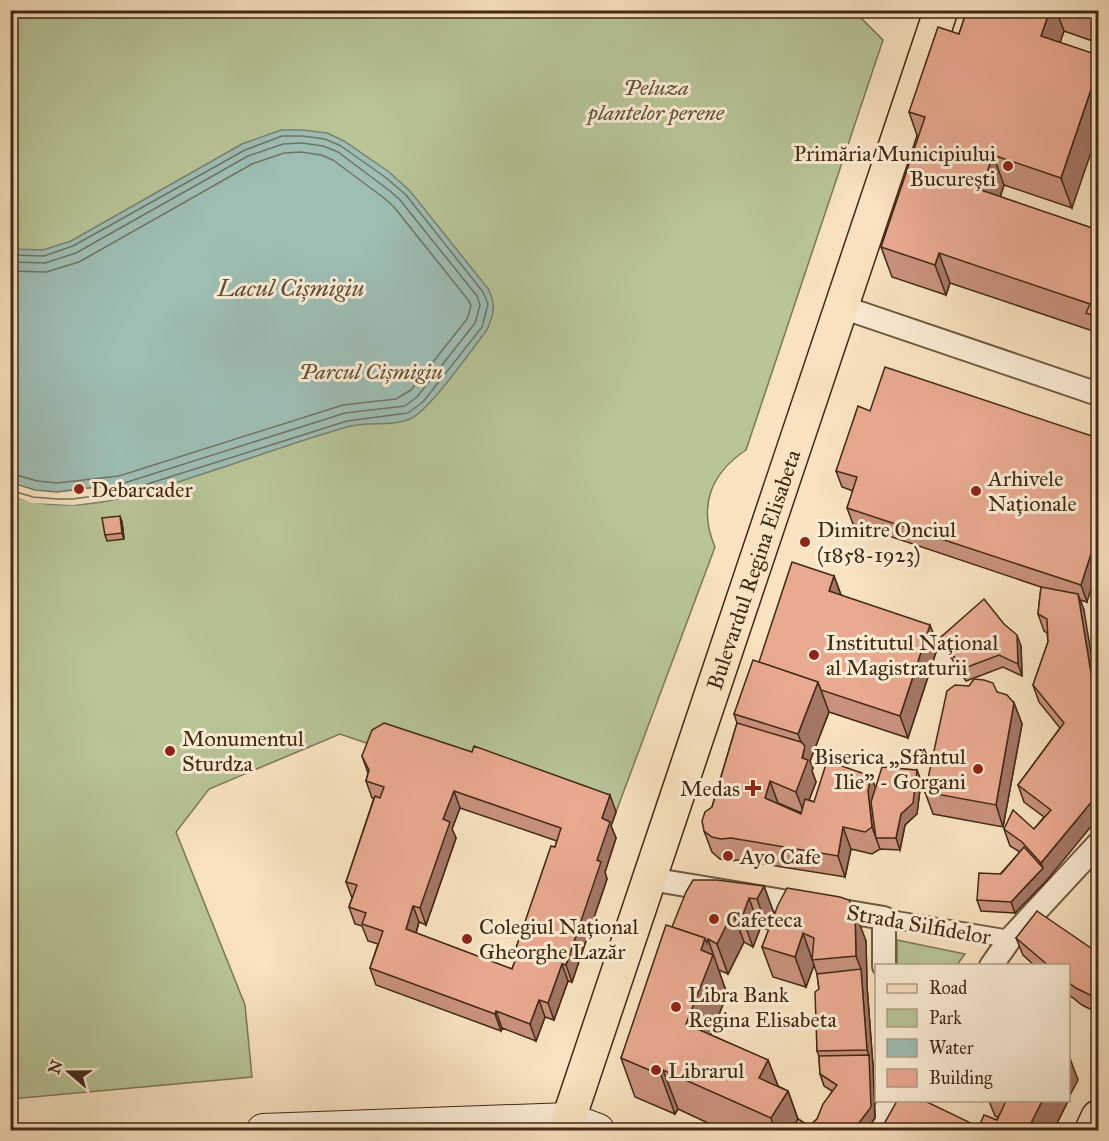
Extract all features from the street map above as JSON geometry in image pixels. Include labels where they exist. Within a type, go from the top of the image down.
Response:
[{"type":"main road","name":"Bulevardul Regina Elisabeta","points":[[578,1127],[650,879],[941,10]]},
{"type":"main road","points":[[1092,1131],[1098,1117]]},
{"type":"main road","points":[[263,1131],[578,1127]]},
{"type":"street","points":[[842,307],[1098,394]]},
{"type":"street","points":[[992,964],[1010,939],[1098,844]]},
{"type":"street","name":"Strada Silfidelor","points":[[650,879],[1010,939]]},
{"type":"street","points":[[884,918],[884,964]]},
{"type":"street","points":[[872,1131],[888,1103]]},
{"type":"green space","name":"Parcul Cișmigiu","points":[[11,11],[857,11],[883,40],[746,450],[724,470],[711,492],[708,518],[715,547],[616,812],[378,747],[340,734],[209,789],[176,832],[245,1005],[252,1077],[11,1099]]},
{"type":"green space","points":[[897,940],[965,954],[958,964],[897,964]]},
{"type":"water","name":"Lacul Cișmigiu","points":[[281,130],[327,133],[344,141],[389,172],[410,191],[489,290],[493,310],[487,330],[439,392],[410,419],[395,423],[347,427],[161,487],[111,500],[60,505],[35,502],[11,495],[10,249],[43,250],[71,241],[242,144]]},
{"type":"pier","points":[[11,480],[34,489],[57,492],[121,484],[124,498],[73,505],[32,503],[11,495]]},
{"type":"building","name":"Primăria Municipiului București","points":[[967,10],[1050,10],[1041,36],[1098,55],[1098,69],[1061,178],[993,155],[981,190],[1098,230],[1098,317],[1086,313],[1090,304],[939,253],[935,265],[881,247],[925,117],[909,112],[938,27],[959,34]]},
{"type":"building","points":[[1081,10],[1098,10],[1098,16]]},
{"type":"building","name":"Arhivele Naționale","points":[[885,367],[1098,438],[1098,532],[1081,585],[847,508],[857,477],[836,471],[858,406],[870,411]]},
{"type":"building","points":[[120,516],[122,533],[105,535],[102,518]]},
{"type":"building","points":[[792,562],[834,576],[829,591],[930,625],[900,716],[821,690],[818,682],[759,662]]},
{"type":"building","points":[[1041,587],[1078,594],[1098,716],[1098,794],[1041,863],[1022,842],[1004,829],[1013,810],[1034,829],[1051,810],[1018,785],[1064,723],[1033,685],[1048,642],[1047,619],[1038,614]]},
{"type":"building","points":[[984,599],[1004,624],[1017,635],[1018,664],[999,655],[962,669],[941,637]]},
{"type":"building","points":[[753,660],[818,682],[798,734],[734,714]]},
{"type":"building","name":"Biserica „Sfântul Ilie” - Gorgani","points":[[974,679],[993,683],[997,692],[1007,695],[1014,703],[996,805],[925,792],[947,691],[955,685],[969,686]]},
{"type":"building","points":[[384,723],[472,752],[474,746],[610,795],[602,818],[610,822],[597,860],[601,862],[566,965],[562,964],[548,1003],[539,1000],[530,1024],[496,1011],[495,1014],[370,968],[383,931],[362,924],[366,913],[349,907],[357,885],[346,882],[375,796],[380,798],[384,787],[366,781],[369,770],[362,756],[372,730]],"holes":[[[454,791],[561,828],[555,847],[551,846],[516,948],[519,950],[512,969],[406,929],[413,906],[420,908],[450,822],[443,819]]]},
{"type":"building","points":[[737,723],[801,742],[805,746],[802,758],[808,760],[796,792],[770,781],[765,798],[801,814],[805,799],[814,802],[827,761],[871,776],[868,791],[872,827],[865,832],[843,827],[838,856],[731,838],[721,839],[712,837],[704,831],[702,821],[705,812],[712,807]]},
{"type":"building","points":[[882,767],[917,770],[913,803],[901,814],[896,838],[876,838],[871,802]]},
{"type":"building","points":[[1024,847],[1043,868],[1011,902],[977,900],[979,873],[1001,874]]},
{"type":"building","points":[[693,880],[717,880],[764,886],[757,899],[749,898],[742,917],[733,912],[717,944],[708,939],[707,943],[705,938],[672,927]]},
{"type":"building","points":[[787,888],[849,900],[855,911],[856,956],[812,960],[814,938],[803,933],[795,957],[762,947]]},
{"type":"building","points":[[1037,911],[1098,953],[1098,999],[1070,984],[1070,964],[1047,964],[1016,938]]},
{"type":"building","points":[[666,925],[705,938],[701,950],[713,955],[686,1024],[768,1060],[759,1078],[788,1091],[771,1118],[663,1070],[661,1075],[621,1058]]},
{"type":"building","points":[[861,969],[867,1050],[817,1051],[815,992],[819,989],[817,974]]},
{"type":"building","points":[[869,1055],[871,1107],[853,1131],[791,1131],[798,1119],[809,1126],[817,1119],[823,1104],[837,1085],[820,1074],[819,1056]]},
{"type":"building","points":[[896,1102],[927,1102],[979,1127],[977,1131],[880,1131]]},
{"type":"building","points":[[1006,1102],[1042,1102],[1027,1131],[977,1131],[984,1115],[997,1120]]},
{"type":"place","name":"Primăria Municipiului București","points":[[1008,166]]},
{"type":"place","name":"Debarcader","points":[[79,489]]},
{"type":"place","name":"Arhivele Naționale","points":[[976,491]]},
{"type":"place","name":"Dimitre Onciul (1858-1923)","points":[[805,542]]},
{"type":"place","name":"Institutul Național al Magistraturii","points":[[814,655]]},
{"type":"place","name":"Monumentul Sturdza","points":[[170,751]]},
{"type":"place","name":"Biserica „Sfântul Ilie” - Gorgani","points":[[978,769]]},
{"type":"place","name":"Medas","points":[[753,788]]},
{"type":"place","name":"Ayo Cafe","points":[[728,856]]},
{"type":"place","name":"Cafeteca","points":[[714,919]]},
{"type":"place","name":"Colegiul Național Gheorghe Lazăr","points":[[467,939]]},
{"type":"place","name":"Libra Bank Regina Elisabeta","points":[[676,1007]]},
{"type":"place","name":"Librarul","points":[[656,1070]]},
{"type":"park label","name":"Peluza plantelor perene","points":[[656,100]]}]
